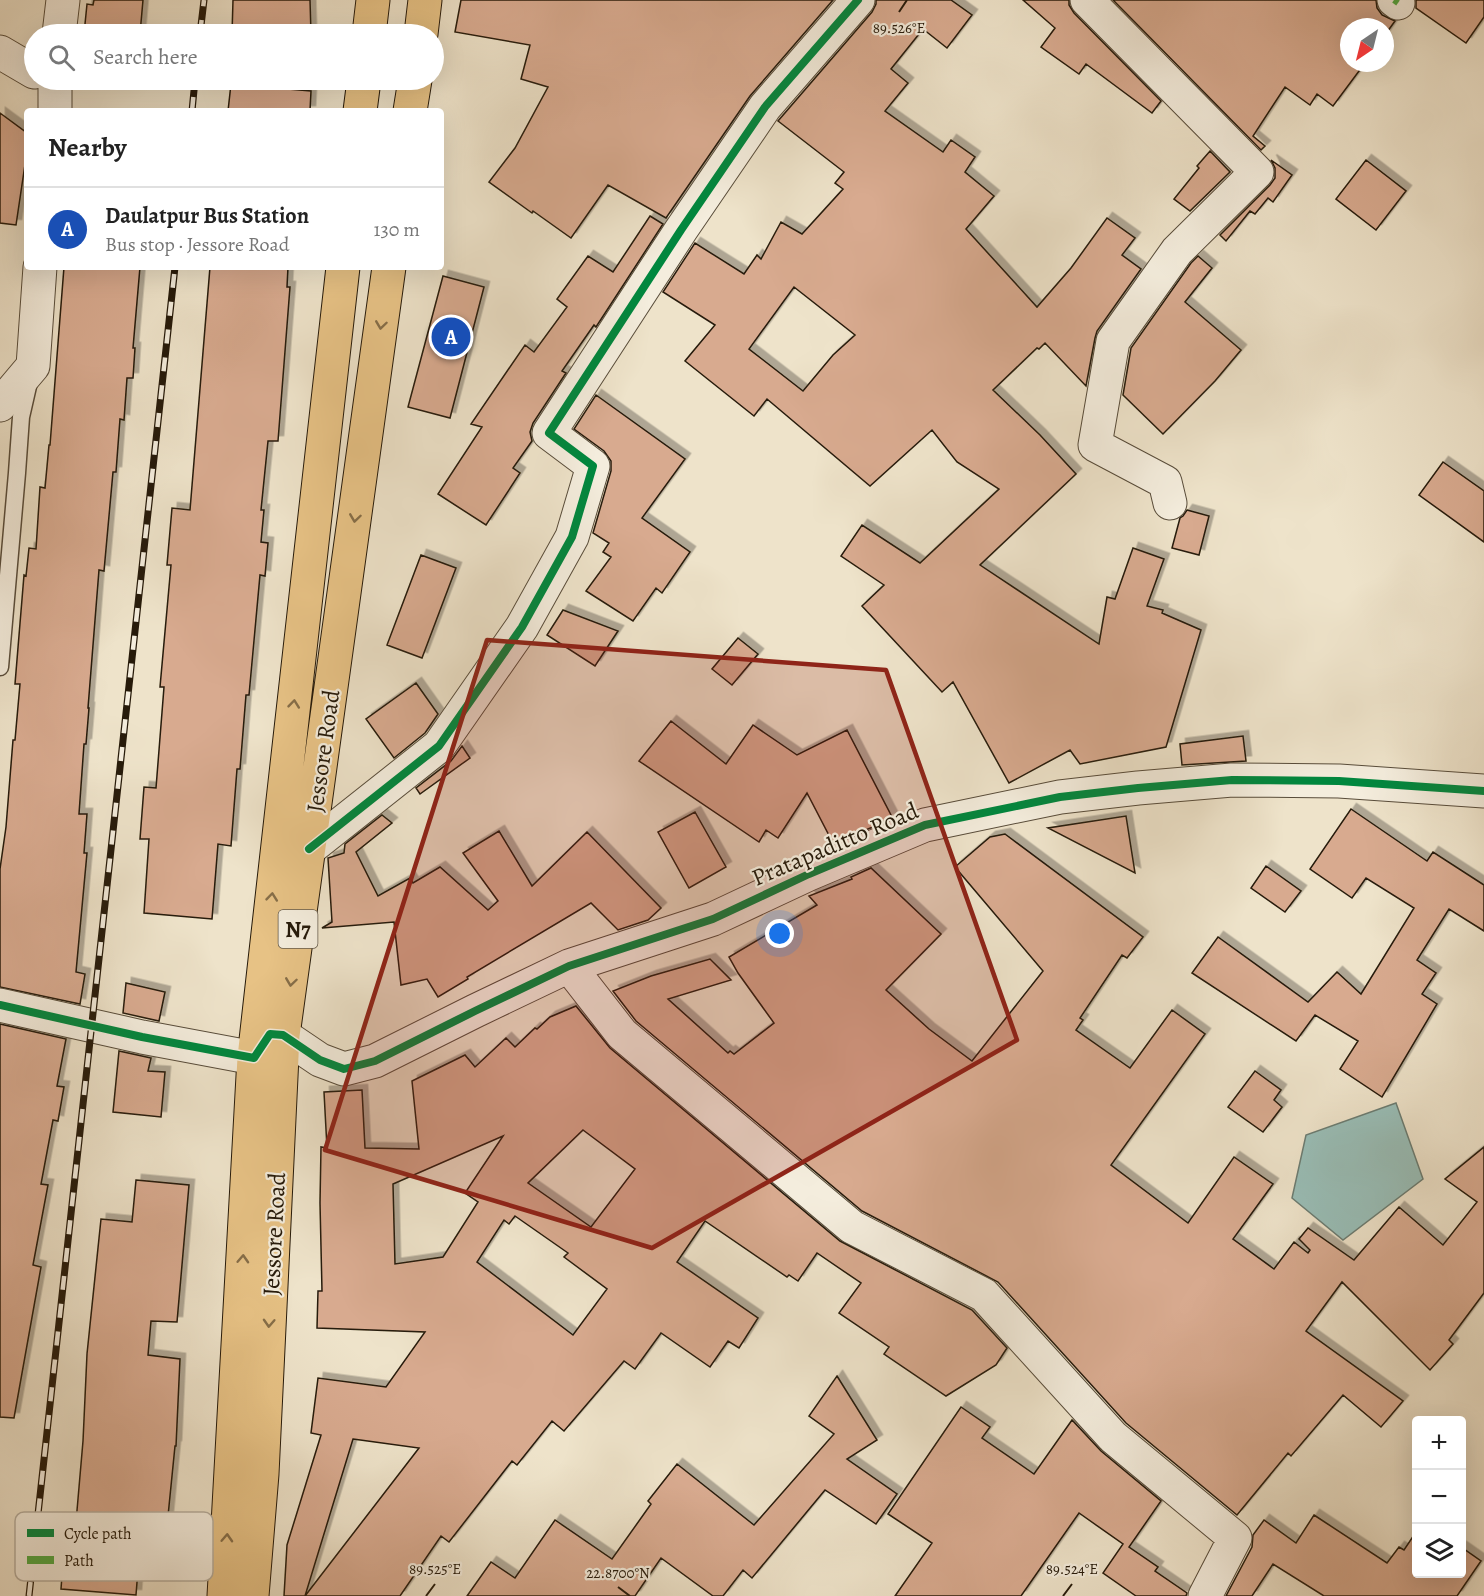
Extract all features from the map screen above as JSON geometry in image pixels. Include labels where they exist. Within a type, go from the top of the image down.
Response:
[{"type":"highway","points":[[370,24],[373,0]]},
{"type":"highway","points":[[422,24],[426,0]]},
{"type":"highway","points":[[360,108],[363,90]]},
{"type":"highway","points":[[410,108],[413,90]]},
{"type":"highway","name":"Jessore Road","points":[[224,1596],[254,1058],[343,270]]},
{"type":"highway","name":"Jessore Road","points":[[252,1596],[262,1474],[284,1035],[389,270]]},
{"type":"street","points":[[60,24],[63,0]]},
{"type":"street","points":[[309,849],[439,746],[522,627],[572,537],[592,466],[549,433],[681,230],[765,107],[858,0]]},
{"type":"street","points":[[1087,0],[1257,172],[1177,251],[1113,341],[1095,445],[1165,482],[1170,503]]},
{"type":"street","points":[[0,52],[24,68]]},
{"type":"street","points":[[0,405],[33,366],[40,270]]},
{"type":"street","name":"Pratapaditto Road","points":[[284,1035],[320,1060],[344,1069],[375,1061],[569,966],[713,919],[809,873],[925,825],[1060,797],[1232,780],[1339,782],[1484,791]]},
{"type":"street","points":[[569,966],[622,1034],[852,1227],[984,1295],[1113,1437],[1235,1538],[1205,1596]]},
{"type":"street","points":[[0,1005],[142,1037],[254,1058],[270,1034],[284,1035]]},
{"type":"lane","points":[[0,667],[21,417],[33,366]]},
{"type":"highlighted area","points":[[487,640],[886,670],[1017,1040],[652,1248],[325,1150]]},
{"type":"water","points":[[1396,1103],[1423,1179],[1343,1240],[1292,1198],[1306,1135]]},
{"type":"building","points":[[94,0],[143,0],[141,24],[85,24],[87,4],[93,5]]},
{"type":"building","points":[[233,0],[310,0],[311,24],[232,24]]},
{"type":"building","points":[[461,0],[833,0],[750,96],[666,218],[608,185],[571,238],[489,182],[515,148],[548,87],[521,79],[530,45],[455,32]]},
{"type":"building","points":[[876,0],[951,0],[972,15],[947,48],[923,29],[891,69],[908,83],[885,111],[943,152],[951,140],[975,157],[965,172],[994,196],[966,229],[1037,307],[1071,268],[1107,218],[1135,238],[1122,255],[1141,269],[1097,331],[1086,386],[1045,343],[993,390],[1040,435],[1076,474],[980,565],[1099,644],[1107,597],[1115,599],[1133,548],[1164,559],[1147,606],[1163,610],[1162,613],[1201,630],[1166,747],[1080,764],[1070,750],[1009,783],[953,682],[942,692],[862,606],[884,585],[841,556],[862,525],[920,563],[999,489],[957,462],[932,430],[870,486],[767,399],[754,416],[685,361],[715,325],[663,292],[695,243],[744,274],[757,255],[761,259],[781,222],[802,234],[843,189],[835,183],[844,172],[778,121],[872,12]],"holes":[[[794,287],[855,335],[833,355],[803,391],[749,349]]]},
{"type":"building","points":[[1023,0],[1069,0],[1074,13],[1161,101],[1152,113],[1086,64],[1079,74],[1041,47],[1055,28]]},
{"type":"building","points":[[1113,0],[1376,0],[1377,8],[1382,15],[1388,18],[1340,18],[1340,72],[1358,72],[1333,106],[1317,94],[1310,105],[1285,87],[1253,136],[1265,146],[1261,150]]},
{"type":"building","points":[[1416,0],[1484,0],[1484,17],[1466,43],[1416,8]]},
{"type":"building","points":[[230,90],[311,91],[310,108],[228,108]]},
{"type":"building","points":[[0,113],[24,131],[24,171],[16,225],[0,223]]},
{"type":"building","points":[[1210,151],[1230,172],[1190,211],[1174,199]]},
{"type":"building","points":[[1271,160],[1292,175],[1273,202],[1268,198],[1255,214],[1250,211],[1226,241],[1220,235],[1275,178],[1275,168]]},
{"type":"building","points":[[1366,160],[1406,191],[1376,230],[1336,199]]},
{"type":"building","points":[[650,216],[663,224],[596,327],[594,325],[562,371],[566,373],[533,423],[530,432],[532,441],[513,468],[520,473],[486,525],[438,494],[482,427],[471,424],[525,345],[534,352],[567,307],[557,299],[588,256],[613,272]]},
{"type":"building","points":[[1198,256],[1212,268],[1185,302],[1241,350],[1215,381],[1163,434],[1123,395],[1131,348]]},
{"type":"building","points":[[64,270],[140,270],[133,348],[135,348],[133,378],[127,378],[124,420],[120,419],[116,472],[113,472],[104,571],[99,570],[86,744],[84,744],[79,814],[87,814],[84,853],[87,853],[76,972],[85,974],[80,1004],[0,987],[0,869],[20,684],[15,684],[24,575],[26,576],[29,548],[36,549],[40,487],[45,488]]},
{"type":"building","points":[[210,270],[288,270],[287,287],[290,287],[278,441],[268,441],[261,510],[264,510],[261,542],[268,543],[265,576],[260,575],[249,695],[246,695],[240,769],[237,769],[231,846],[218,844],[212,919],[144,913],[149,839],[140,839],[144,787],[156,788],[164,687],[160,687],[171,565],[167,565],[172,508],[190,510]]},
{"type":"building","points":[[443,276],[484,287],[450,418],[408,407]]},
{"type":"building","points":[[596,395],[685,459],[642,518],[690,552],[662,593],[656,588],[633,621],[586,591],[611,557],[603,552],[609,543],[593,533],[611,471],[611,461],[604,451],[574,429]]},
{"type":"building","points":[[1443,462],[1484,491],[1484,542],[1419,495]]},
{"type":"building","points":[[1187,510],[1209,516],[1199,555],[1172,548],[1180,518]]},
{"type":"building","points":[[421,555],[456,568],[422,658],[387,645]]},
{"type":"building","points":[[563,610],[618,631],[595,666],[547,635]]},
{"type":"building","points":[[738,638],[758,654],[732,685],[712,669]]},
{"type":"building","points":[[416,683],[438,714],[425,733],[394,758],[366,719]]},
{"type":"building","points":[[671,721],[726,764],[753,725],[797,755],[847,730],[892,817],[833,843],[807,793],[778,838],[766,830],[759,842],[639,761]]},
{"type":"building","points":[[1243,736],[1246,761],[1182,765],[1180,744]]},
{"type":"building","points":[[462,746],[470,758],[420,794],[416,788],[451,761]]},
{"type":"building","points":[[1351,809],[1427,861],[1433,852],[1484,885],[1484,931],[1449,909],[1417,960],[1436,973],[1422,994],[1437,1004],[1382,1097],[1340,1069],[1358,1041],[1315,1015],[1296,1041],[1192,973],[1218,937],[1308,1002],[1337,972],[1361,994],[1414,908],[1366,878],[1352,898],[1310,869]]},
{"type":"building","points":[[695,812],[726,867],[689,888],[658,832]]},
{"type":"building","points":[[382,815],[392,823],[356,852],[378,896],[410,878],[413,883],[440,867],[488,910],[498,901],[463,853],[499,831],[532,886],[587,832],[661,908],[648,920],[618,930],[591,903],[467,977],[468,979],[438,997],[427,979],[401,985],[394,922],[322,928],[332,922],[328,858],[344,853],[345,844]]},
{"type":"building","points":[[1126,816],[1135,873],[1048,828]]},
{"type":"building","points":[[1005,834],[1143,937],[1127,958],[1122,955],[1080,1018],[1083,1020],[1076,1030],[1130,1068],[1172,1010],[1205,1034],[1111,1165],[1188,1223],[1234,1157],[1273,1184],[1233,1239],[1274,1269],[1294,1242],[1308,1253],[1310,1250],[1299,1239],[1308,1228],[1354,1260],[1399,1207],[1443,1245],[1477,1202],[1445,1179],[1484,1147],[1484,1293],[1449,1340],[1453,1344],[1430,1370],[1342,1282],[1306,1331],[1403,1401],[1381,1427],[1343,1395],[1291,1456],[1288,1453],[1237,1515],[1126,1423],[998,1282],[862,1211],[636,1021],[613,991],[651,976],[710,959],[731,980],[668,999],[728,1053],[730,1051],[734,1054],[774,1023],[729,957],[817,905],[809,896],[852,879],[851,877],[871,868],[941,934],[886,990],[929,1029],[972,1061],[1043,971],[955,867],[990,837]]},
{"type":"building","points":[[1266,866],[1301,891],[1285,912],[1251,888]]},
{"type":"building","points":[[126,983],[165,992],[159,1021],[123,1013]]},
{"type":"building","points":[[576,1006],[610,1048],[840,1241],[972,1310],[1007,1348],[996,1365],[946,1396],[884,1354],[889,1347],[839,1313],[861,1283],[817,1253],[798,1281],[789,1275],[787,1277],[705,1221],[677,1262],[758,1318],[739,1348],[728,1341],[710,1367],[661,1333],[635,1369],[624,1361],[564,1431],[552,1421],[517,1465],[512,1461],[449,1542],[441,1536],[400,1596],[305,1596],[284,1596],[287,1545],[321,1435],[311,1433],[318,1378],[386,1387],[425,1332],[317,1328],[318,1291],[322,1291],[321,1147],[327,1148],[324,1092],[362,1090],[365,1148],[419,1149],[412,1081],[465,1055],[475,1067],[506,1038],[515,1047],[550,1017]],"holes":[[[583,1130],[635,1169],[591,1227],[528,1183]],[[503,1136],[465,1193],[478,1202],[443,1257],[395,1264],[393,1184]],[[515,1216],[568,1253],[564,1257],[607,1289],[573,1335],[477,1262],[504,1220],[509,1224]],[[353,1439],[419,1448],[305,1596]]]},
{"type":"building","points":[[0,1024],[66,1039],[57,1086],[64,1087],[58,1121],[53,1120],[41,1184],[48,1185],[33,1265],[41,1267],[14,1418],[0,1417]]},
{"type":"building","points":[[119,1051],[151,1058],[148,1071],[165,1072],[161,1117],[113,1112]]},
{"type":"building","points":[[1255,1071],[1281,1090],[1274,1100],[1282,1107],[1263,1132],[1228,1107]]},
{"type":"building","points":[[136,1180],[189,1185],[177,1322],[151,1321],[148,1355],[180,1359],[176,1446],[168,1512],[77,1512],[87,1354],[101,1219],[132,1222]]},
{"type":"building","points":[[837,1376],[877,1440],[847,1459],[897,1494],[876,1524],[825,1490],[752,1578],[743,1570],[723,1596],[713,1596],[661,1558],[635,1596],[467,1596],[491,1562],[515,1578],[555,1520],[612,1559],[651,1504],[648,1501],[677,1464],[754,1525],[834,1434],[809,1416]]},
{"type":"building","points":[[961,1407],[990,1427],[982,1438],[1034,1474],[1072,1420],[1101,1451],[1161,1501],[1129,1547],[1158,1567],[1155,1571],[1187,1593],[1186,1596],[1136,1596],[1103,1573],[1123,1544],[1079,1513],[1021,1596],[895,1596],[932,1543],[888,1514]]},
{"type":"building","points":[[1314,1515],[1387,1563],[1399,1547],[1404,1550],[1412,1538],[1412,1578],[1466,1578],[1466,1550],[1481,1561],[1457,1596],[1324,1596],[1273,1564],[1252,1596],[1226,1596],[1252,1547],[1253,1535],[1264,1520],[1296,1543]]},
{"type":"building","points":[[62,1581],[137,1581],[136,1595],[61,1589]]},
{"type":"railway","points":[[201,24],[204,0]]},
{"type":"railway","points":[[192,108],[194,90]]},
{"type":"railway","points":[[38,1512],[175,270]]},
{"type":"railway","points":[[29,1596],[31,1581]]},
{"type":"marked path","points":[[1394,0],[1398,3]]},
{"type":"cycle path","points":[[309,849],[439,746],[522,627],[572,537],[593,466],[549,433],[681,230],[765,107],[858,0]]},
{"type":"cycle path","points":[[0,1005],[142,1037],[254,1058],[270,1034],[283,1035],[320,1060],[344,1069],[375,1061],[569,966],[713,919],[809,874],[925,825],[1060,797],[1232,780],[1339,781],[1484,791]]},
{"type":"place","name":"Daulatpur Bus Station","points":[[451,337]]}]
